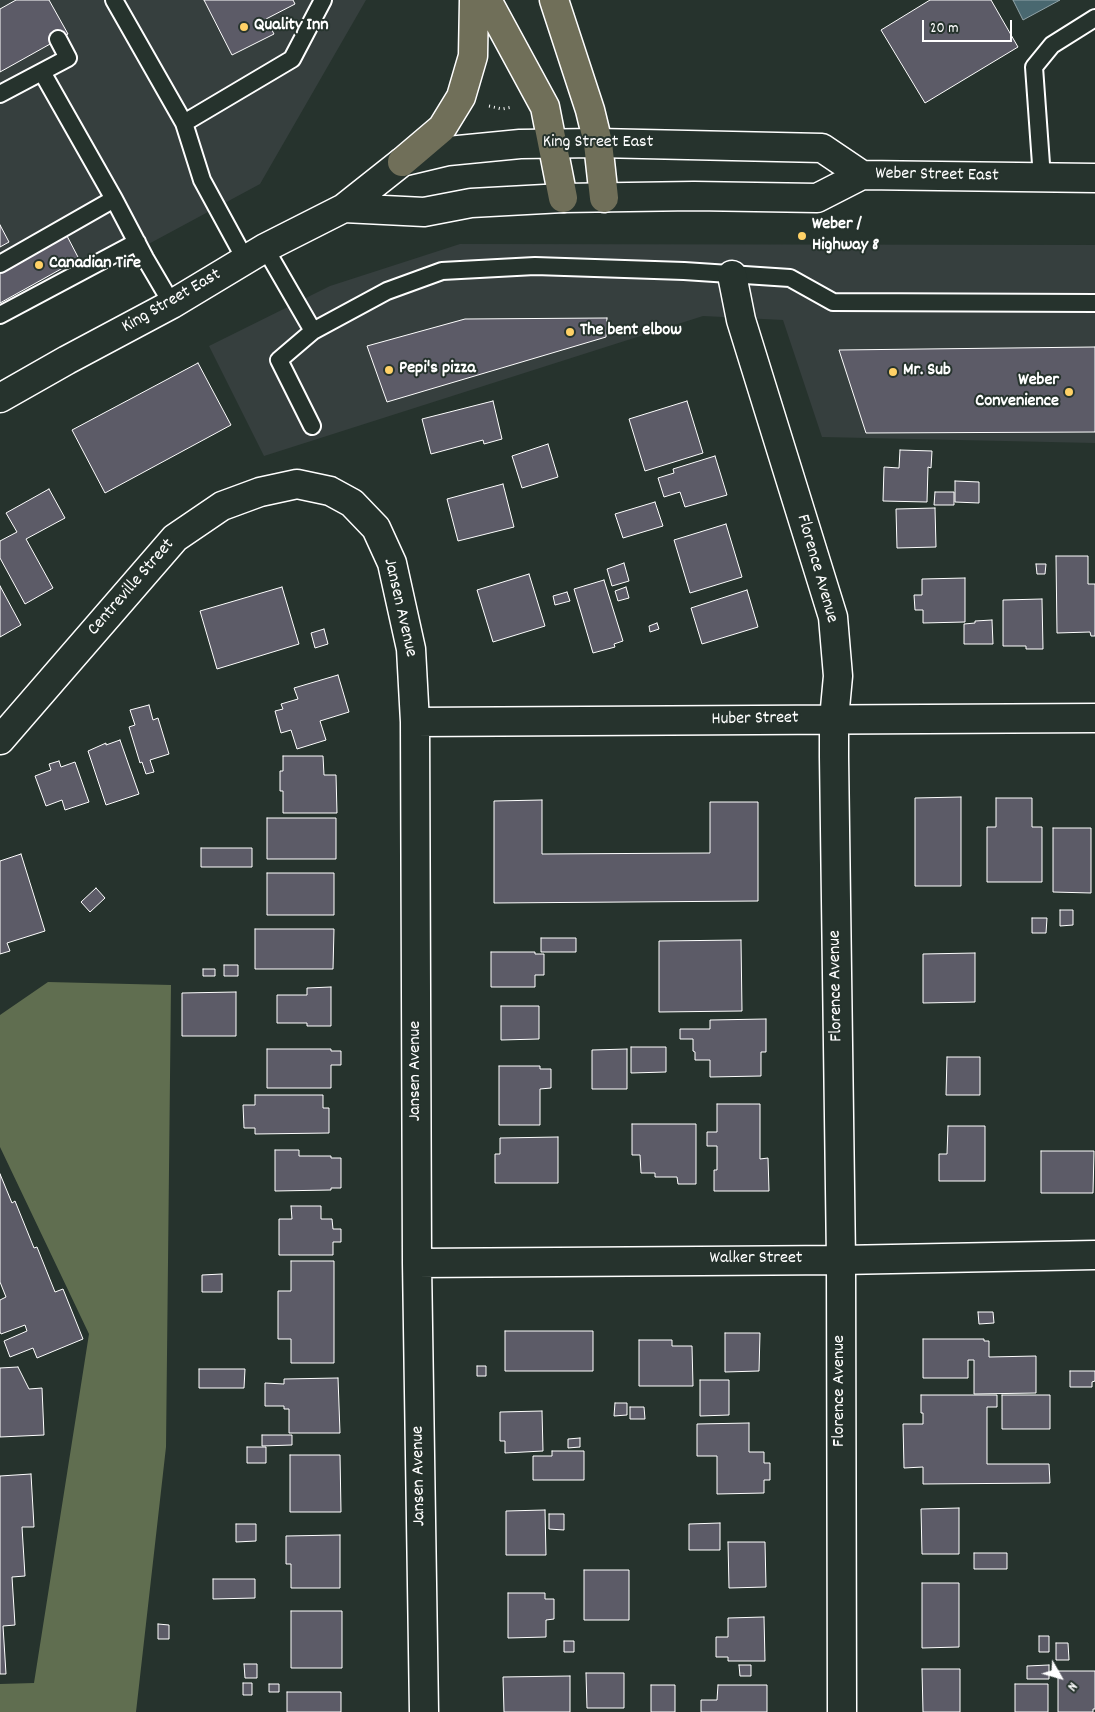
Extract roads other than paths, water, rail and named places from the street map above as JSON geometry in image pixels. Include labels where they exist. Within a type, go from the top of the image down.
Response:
[{"type":"highway","points":[[402,162],[442,128],[461,97],[473,56],[474,0]]},
{"type":"highway","points":[[487,0],[545,107],[563,198]]},
{"type":"highway","points":[[554,0],[590,110],[598,143],[604,198]]},
{"type":"street","name":"King Street East","points":[[0,398],[172,304],[255,254],[344,208],[402,162],[466,148],[520,144],[598,143],[822,148],[862,175]]},
{"type":"street","name":"Weber Street East","points":[[604,198],[694,196],[817,198],[862,175],[1095,178]]},
{"type":"street","name":"King Street East","points":[[344,208],[424,212],[471,203],[563,198],[604,198]]},
{"type":"street","name":"Florence Avenue","points":[[732,274],[741,320],[833,618],[838,676],[834,719],[841,1260],[842,1712]]},
{"type":"street","name":"Jansen Avenue","points":[[297,484],[330,491],[352,503],[376,528],[392,563],[411,649],[415,722],[417,1263],[424,1712]]},
{"type":"street","name":"Centreville Street","points":[[0,740],[175,538],[222,506],[260,492],[297,484]]},
{"type":"street","name":"Huber Street","points":[[415,722],[1095,718]]},
{"type":"street","name":"Walker Street","points":[[417,1263],[841,1260],[1095,1255]]},
{"type":"lane","points":[[114,0],[184,123],[202,180],[255,254],[314,331]]},
{"type":"lane","points":[[184,123],[292,58],[323,0]]},
{"type":"lane","points":[[1042,178],[1034,66],[1052,45],[1095,18]]},
{"type":"lane","points":[[0,94],[68,58],[58,39]]},
{"type":"lane","points":[[42,72],[172,304]]},
{"type":"lane","points":[[0,264],[18,257],[114,199]]},
{"type":"lane","points":[[1,312],[62,274],[137,242]]},
{"type":"lane","points":[[312,426],[279,360],[314,331],[388,290],[442,271],[535,266],[790,278],[833,302],[1095,302]]},
{"type":"water","points":[[1013,0],[1060,0],[1023,20]]},
{"type":"place","name":"Quality Inn","points":[[244,27]]},
{"type":"place","name":"Weber / Highway 8","points":[[802,236]]},
{"type":"place","name":"Canadian Tire","points":[[39,265]]},
{"type":"place","name":"The bent elbow","points":[[570,332]]},
{"type":"place","name":"Pepi's pizza","points":[[389,370]]},
{"type":"place","name":"Mr. Sub","points":[[893,372]]},
{"type":"place","name":"Weber Convenience","points":[[1069,392]]}]
